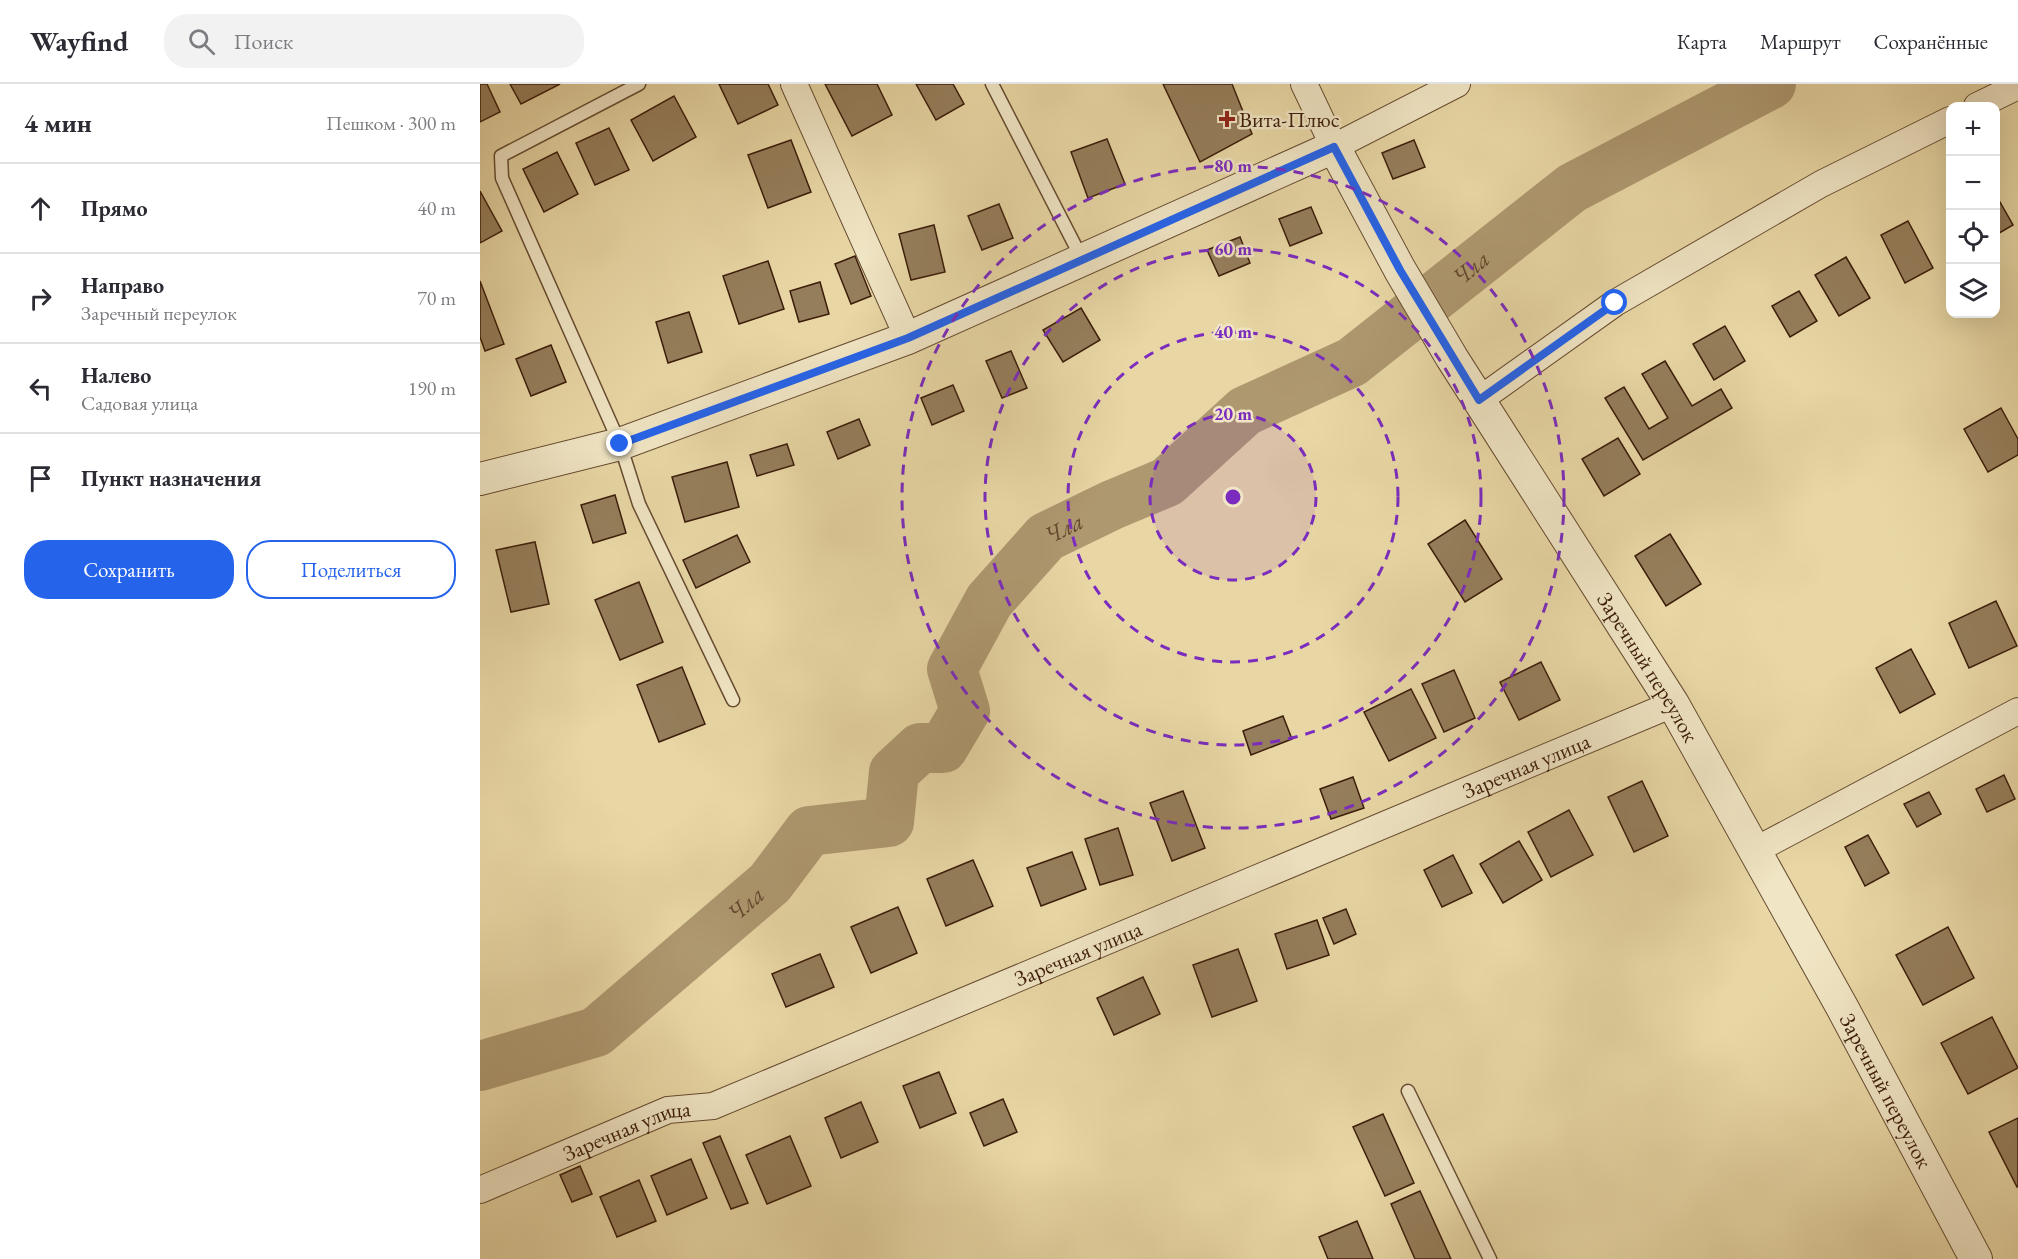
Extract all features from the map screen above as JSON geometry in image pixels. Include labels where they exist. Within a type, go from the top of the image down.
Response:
[{"type":"street","points":[[795,84],[908,338]]},
{"type":"street","name":"Заречный переулок","points":[[1304,84],[1334,147],[1400,270],[1452,358],[1673,704],[1842,1007],[1976,1259]]},
{"type":"street","points":[[480,479],[620,444],[908,338],[1334,147],[1457,84]]},
{"type":"street","points":[[1985,102],[2018,86]]},
{"type":"street","points":[[1479,400],[1615,303],[1821,184],[1946,122]]},
{"type":"street","name":"Заречная улица","points":[[480,1190],[668,1110],[713,1106],[1673,704]]},
{"type":"street","points":[[1754,851],[2018,711]]},
{"type":"lane","points":[[639,84],[501,156],[502,178],[620,444],[639,504],[733,700]]},
{"type":"lane","points":[[992,84],[1083,260]]},
{"type":"lane","points":[[1408,1091],[1490,1259]]},
{"type":"building","points":[[480,84],[487,84],[500,112],[480,122]]},
{"type":"building","points":[[510,84],[560,84],[521,104]]},
{"type":"building","points":[[719,84],[768,84],[778,105],[738,124]]},
{"type":"building","points":[[825,84],[877,84],[892,115],[852,136]]},
{"type":"building","points":[[916,84],[953,84],[964,104],[936,120]]},
{"type":"building","points":[[1163,84],[1232,84],[1252,134],[1200,162]]},
{"type":"building","points":[[674,96],[696,137],[653,161],[631,120]]},
{"type":"building","points":[[609,128],[629,170],[595,185],[576,143]]},
{"type":"building","points":[[1107,139],[1125,184],[1088,198],[1071,152]]},
{"type":"building","points":[[791,140],[811,192],[768,208],[748,155]]},
{"type":"building","points":[[1414,140],[1425,167],[1393,179],[1382,153]]},
{"type":"building","points":[[557,152],[578,194],[544,212],[523,169]]},
{"type":"building","points":[[480,191],[502,231],[480,243]]},
{"type":"building","points":[[2000,202],[2013,225],[2000,233]]},
{"type":"building","points":[[999,204],[1013,238],[982,250],[968,216]]},
{"type":"building","points":[[1311,207],[1322,233],[1290,246],[1279,219]]},
{"type":"building","points":[[1908,221],[1933,268],[1905,283],[1881,235]]},
{"type":"building","points":[[934,225],[945,272],[911,280],[899,234]]},
{"type":"building","points":[[1240,237],[1250,263],[1219,276],[1207,250]]},
{"type":"building","points":[[855,256],[871,296],[851,304],[835,264]]},
{"type":"building","points":[[1846,257],[1870,298],[1839,316],[1815,275]]},
{"type":"building","points":[[768,261],[784,309],[739,324],[723,276]]},
{"type":"building","points":[[480,281],[504,344],[485,351],[480,337]]},
{"type":"building","points":[[820,282],[829,314],[799,322],[790,291]]},
{"type":"building","points":[[1799,291],[1817,321],[1790,337],[1772,306]]},
{"type":"building","points":[[1081,308],[1100,340],[1063,362],[1043,330]]},
{"type":"building","points":[[689,312],[702,352],[668,363],[656,322]]},
{"type":"building","points":[[1725,326],[1745,361],[1714,380],[1693,344]]},
{"type":"building","points":[[551,345],[566,382],[531,396],[516,359]]},
{"type":"building","points":[[1011,351],[1027,388],[1002,398],[986,361]]},
{"type":"building","points":[[1665,361],[1692,406],[1721,389],[1732,408],[1643,460],[1605,398],[1624,387],[1649,429],[1668,418],[1642,374]]},
{"type":"building","points":[[953,385],[964,411],[932,425],[921,398]]},
{"type":"building","points":[[2001,408],[2018,439],[2018,455],[1988,472],[1964,429]]},
{"type":"building","points":[[859,419],[870,445],[838,459],[827,432]]},
{"type":"building","points":[[1618,438],[1640,474],[1604,496],[1582,459]]},
{"type":"building","points":[[787,444],[794,465],[757,476],[750,455]]},
{"type":"building","points":[[727,462],[739,507],[685,522],[672,477]]},
{"type":"building","points":[[615,495],[626,533],[593,543],[581,505]]},
{"type":"building","points":[[1465,520],[1502,579],[1465,602],[1428,544]]},
{"type":"building","points":[[1670,534],[1701,584],[1666,606],[1635,556]]},
{"type":"building","points":[[737,535],[750,562],[696,588],[683,560]]},
{"type":"building","points":[[535,542],[549,604],[511,612],[496,550]]},
{"type":"building","points":[[639,582],[663,642],[620,660],[595,600]]},
{"type":"building","points":[[1996,601],[2017,646],[1969,668],[1949,623]]},
{"type":"building","points":[[1911,649],[1935,694],[1900,713],[1876,668]]},
{"type":"building","points":[[1541,662],[1560,700],[1519,720],[1500,682]]},
{"type":"building","points":[[682,667],[705,724],[659,742],[637,685]]},
{"type":"building","points":[[1454,670],[1475,718],[1444,732],[1422,684]]},
{"type":"building","points":[[1411,689],[1436,738],[1389,761],[1364,712]]},
{"type":"building","points":[[1283,716],[1292,739],[1251,755],[1243,731]]},
{"type":"building","points":[[2004,775],[2015,799],[1987,812],[1976,789]]},
{"type":"building","points":[[1353,777],[1364,808],[1331,819],[1320,789]]},
{"type":"building","points":[[1642,781],[1668,836],[1634,852],[1608,797]]},
{"type":"building","points":[[1183,791],[1205,848],[1172,861],[1150,803]]},
{"type":"building","points":[[1929,792],[1941,814],[1917,827],[1904,804]]},
{"type":"building","points":[[1569,810],[1593,855],[1551,877],[1528,832]]},
{"type":"building","points":[[1118,828],[1133,875],[1100,885],[1085,839]]},
{"type":"building","points":[[1868,835],[1889,873],[1865,886],[1845,847]]},
{"type":"building","points":[[1519,841],[1542,880],[1503,903],[1480,864]]},
{"type":"building","points":[[1072,852],[1086,889],[1041,906],[1027,868]]},
{"type":"building","points":[[1453,855],[1472,893],[1442,907],[1424,870]]},
{"type":"building","points":[[973,860],[993,906],[946,926],[927,879]]},
{"type":"building","points":[[898,907],[917,953],[871,973],[851,927]]},
{"type":"building","points":[[1346,909],[1356,934],[1334,944],[1323,918]]},
{"type":"building","points":[[1317,920],[1329,955],[1287,969],[1275,934]]},
{"type":"building","points":[[1948,927],[1974,978],[1923,1005],[1896,955]]},
{"type":"building","points":[[1238,949],[1257,1001],[1212,1017],[1193,965]]},
{"type":"building","points":[[820,954],[834,987],[786,1007],[772,974]]},
{"type":"building","points":[[1143,977],[1160,1014],[1114,1035],[1097,998]]},
{"type":"building","points":[[1992,1017],[2018,1068],[1968,1094],[1941,1043]]},
{"type":"building","points":[[939,1072],[956,1113],[920,1128],[903,1086]]},
{"type":"building","points":[[1003,1099],[1017,1132],[984,1146],[970,1113]]},
{"type":"building","points":[[861,1102],[878,1142],[841,1158],[825,1118]]},
{"type":"building","points":[[1383,1114],[1414,1183],[1385,1196],[1353,1127]]},
{"type":"building","points":[[2018,1118],[2018,1186],[2017,1187],[1989,1132]]},
{"type":"building","points":[[720,1136],[748,1203],[731,1209],[703,1143]]},
{"type":"building","points":[[790,1136],[811,1186],[767,1204],[746,1155]]},
{"type":"building","points":[[691,1159],[707,1198],[667,1215],[651,1176]]},
{"type":"building","points":[[580,1166],[592,1194],[572,1202],[560,1175]]},
{"type":"building","points":[[639,1180],[656,1221],[617,1237],[600,1197]]},
{"type":"building","points":[[1420,1191],[1451,1259],[1415,1259],[1391,1204]]},
{"type":"building","points":[[1357,1221],[1373,1259],[1328,1259],[1319,1237]]},
{"type":"waterway","name":"Чла","points":[[480,1066],[596,1032],[770,883],[809,831],[889,822],[894,772],[920,748],[943,748],[965,711],[952,669],[989,601],[1046,537],[1112,505],[1167,482],[1245,411],[1352,362],[1572,188],[1771,84]]},
{"type":"place","name":"Вита-Плюс","points":[[1227,119]]},
{"type":"route","points":[[620,444],[908,338],[1334,147],[1400,270],[1479,400],[1615,303]]}]
